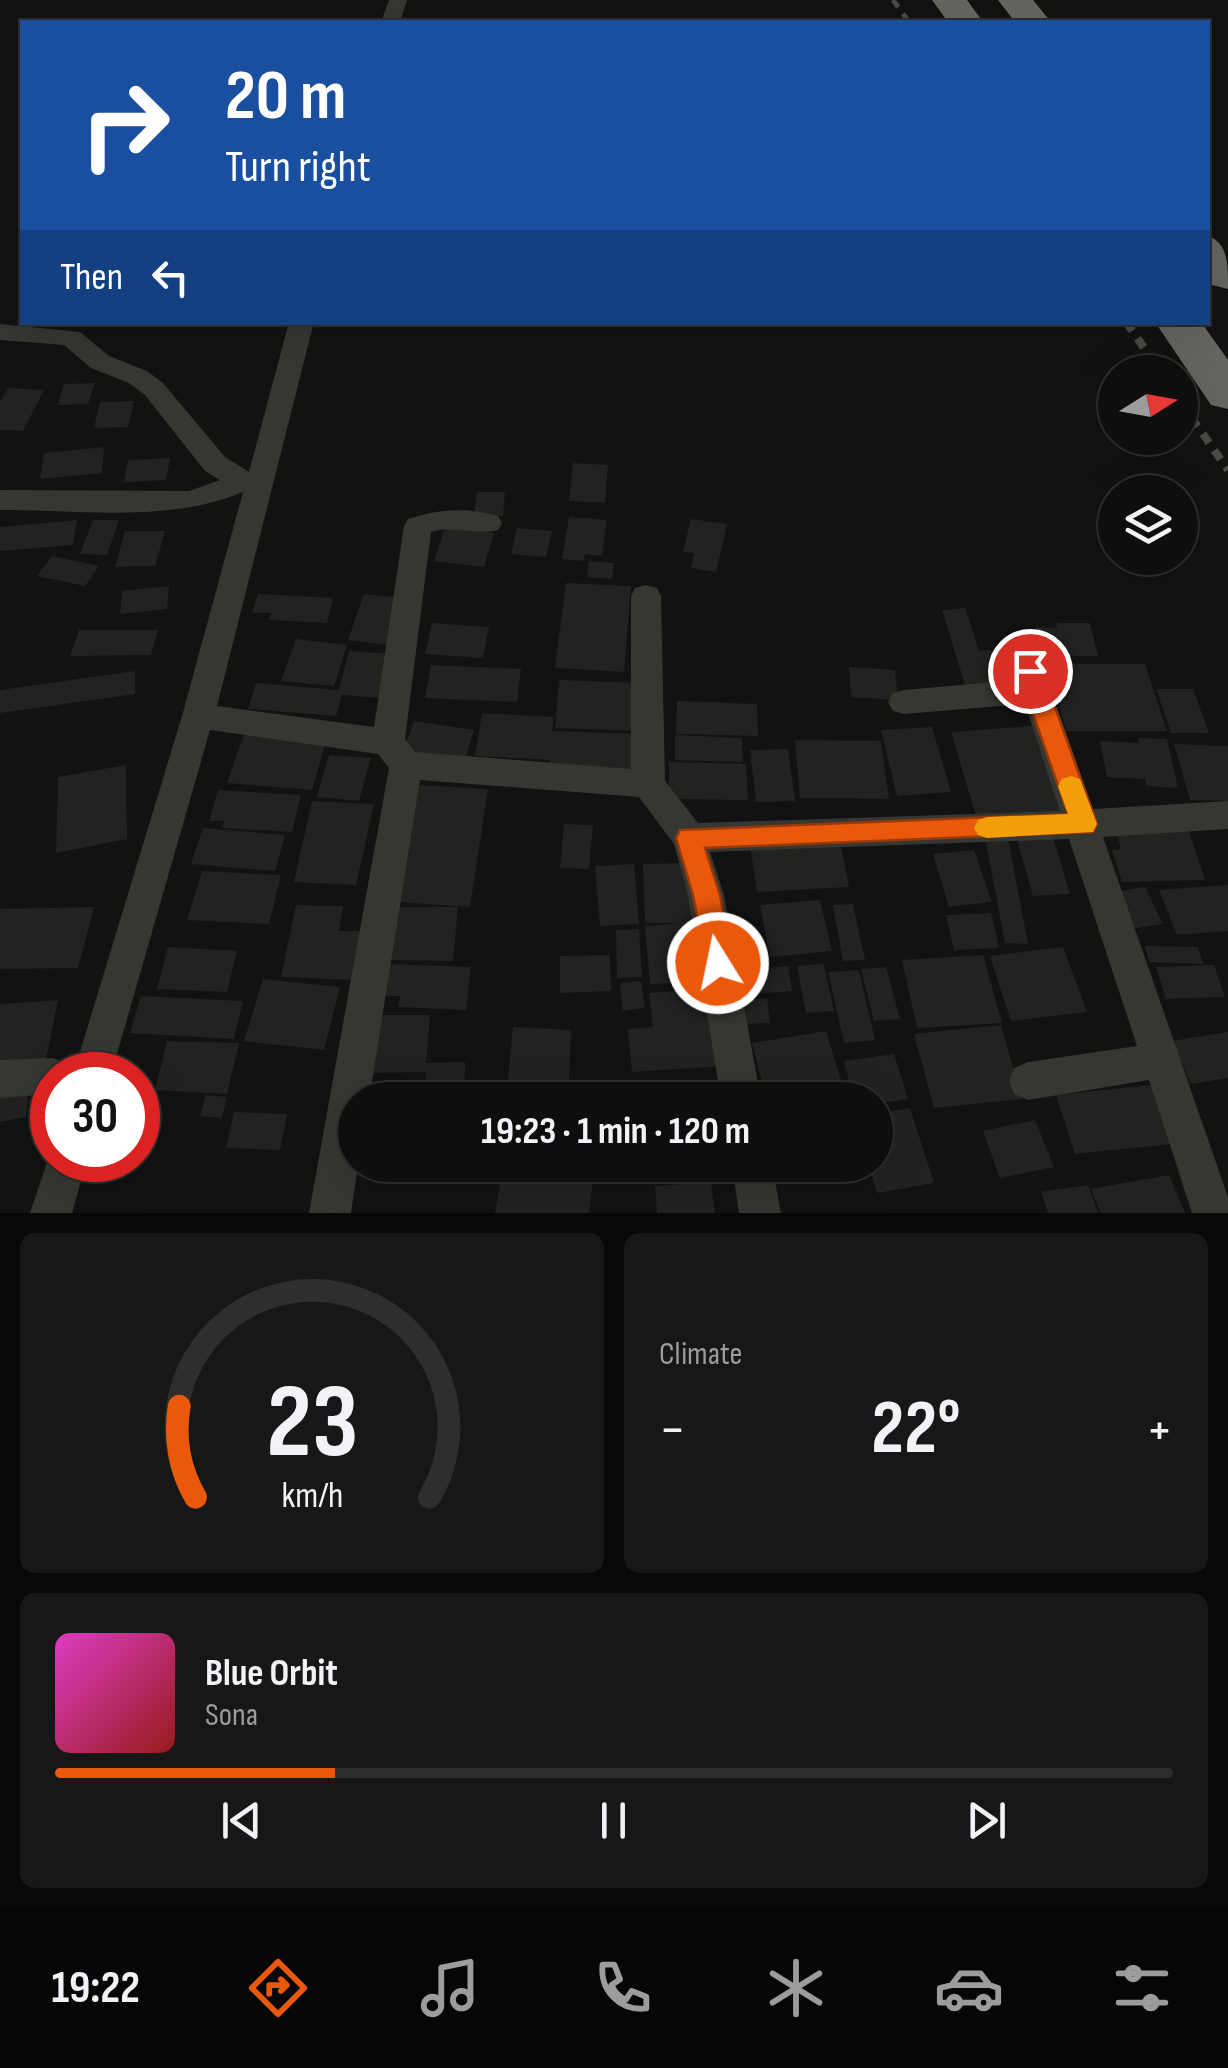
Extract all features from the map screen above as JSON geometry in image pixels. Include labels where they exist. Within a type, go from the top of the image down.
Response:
[{"type":"highway","points":[[1015,0],[1030,20]]},
{"type":"highway","points":[[1210,252],[1228,276]]},
{"type":"highway","points":[[1178,325],[1228,394]]},
{"type":"street","points":[[89,1052],[198,716],[248,484],[301,325]]},
{"type":"street","points":[[0,332],[71,338],[100,362],[138,377],[154,390],[215,464],[248,484]]},
{"type":"street","points":[[0,500],[189,501],[248,484]]},
{"type":"street","points":[[330,1213],[397,753],[418,526],[440,519],[488,523]]},
{"type":"street","points":[[646,596],[648,784],[689,838],[706,895],[738,1082]]},
{"type":"street","points":[[1023,651],[1212,1213]]},
{"type":"street","points":[[904,702],[1037,691]]},
{"type":"street","points":[[198,716],[397,753],[648,784]]},
{"type":"street","points":[[689,838],[1228,815]]},
{"type":"street","points":[[1028,1082],[1162,1060]]},
{"type":"street","points":[[0,1079],[30,1077]]},
{"type":"street","points":[[51,1213],[60,1182]]},
{"type":"street","points":[[755,1182],[760,1213]]},
{"type":"building","points":[[95,383],[88,404],[58,405],[64,384]]},
{"type":"building","points":[[8,388],[44,390],[23,431],[0,430],[0,402]]},
{"type":"building","points":[[134,401],[128,427],[94,428],[100,402]]},
{"type":"building","points":[[104,447],[102,473],[40,479],[44,453]]},
{"type":"building","points":[[170,458],[166,480],[124,482],[128,460]]},
{"type":"building","points":[[573,463],[608,465],[605,503],[569,501]]},
{"type":"building","points":[[477,492],[505,492],[503,516],[474,516]]},
{"type":"building","points":[[569,517],[607,520],[602,556],[585,554],[584,561],[562,559]]},
{"type":"building","points":[[691,519],[727,524],[716,572],[691,568],[694,553],[683,552]]},
{"type":"building","points":[[77,520],[73,545],[0,551],[0,527]]},
{"type":"building","points":[[93,520],[119,520],[107,555],[80,554]]},
{"type":"building","points":[[445,527],[494,533],[484,567],[434,561]]},
{"type":"building","points":[[517,528],[552,531],[546,557],[511,554]]},
{"type":"building","points":[[125,531],[165,531],[155,566],[115,567]]},
{"type":"building","points":[[52,556],[99,566],[85,586],[37,576]]},
{"type":"building","points":[[589,561],[614,563],[612,579],[587,577]]},
{"type":"building","points":[[566,583],[631,586],[624,672],[555,668]]},
{"type":"building","points":[[169,586],[167,609],[120,614],[122,591]]},
{"type":"building","points":[[258,594],[333,598],[327,623],[269,620],[271,613],[252,613]]},
{"type":"building","points":[[364,594],[403,598],[389,645],[348,640]]},
{"type":"building","points":[[965,608],[979,651],[994,650],[1006,686],[966,688],[942,610]]},
{"type":"building","points":[[432,623],[489,627],[483,658],[425,654]]},
{"type":"building","points":[[1056,623],[1090,623],[1098,656],[1063,656],[1061,647],[1040,646],[1035,627],[1057,628]]},
{"type":"building","points":[[79,630],[158,630],[151,655],[70,656]]},
{"type":"building","points":[[296,639],[347,645],[334,686],[281,681]]},
{"type":"building","points":[[349,651],[393,654],[382,698],[342,695],[336,716],[248,709],[256,683],[339,690]]},
{"type":"building","points":[[1049,664],[1145,664],[1167,731],[1066,731]]},
{"type":"building","points":[[431,665],[521,669],[517,702],[425,698]]},
{"type":"building","points":[[849,667],[895,670],[898,700],[851,697]]},
{"type":"building","points":[[135,671],[135,694],[0,713],[0,690]]},
{"type":"building","points":[[559,680],[644,683],[642,731],[555,728]]},
{"type":"building","points":[[1156,689],[1193,689],[1209,733],[1171,733]]},
{"type":"building","points":[[677,701],[757,704],[758,736],[676,734]]},
{"type":"building","points":[[482,713],[554,717],[552,731],[642,734],[642,770],[549,767],[550,760],[475,756]]},
{"type":"building","points":[[414,721],[474,730],[465,761],[403,752]]},
{"type":"building","points":[[1032,726],[1062,813],[977,819],[951,732]]},
{"type":"building","points":[[932,727],[951,792],[897,796],[881,730]]},
{"type":"building","points":[[244,734],[326,741],[312,790],[227,783]]},
{"type":"building","points":[[675,735],[742,738],[743,762],[675,760]]},
{"type":"building","points":[[1138,738],[1167,739],[1178,788],[1147,786],[1145,779],[1107,777],[1100,741],[1139,743]]},
{"type":"building","points":[[795,740],[881,741],[889,799],[800,798]]},
{"type":"building","points":[[1174,744],[1228,746],[1228,801],[1190,800]]},
{"type":"building","points":[[788,749],[795,801],[756,802],[750,750]]},
{"type":"building","points":[[329,755],[371,758],[359,801],[317,797]]},
{"type":"building","points":[[669,762],[746,764],[748,800],[669,799]]},
{"type":"building","points":[[126,765],[127,839],[56,853],[58,777]]},
{"type":"building","points":[[419,785],[488,789],[470,907],[396,902]]},
{"type":"building","points":[[218,790],[301,795],[292,832],[222,828],[224,821],[209,821]]},
{"type":"building","points":[[312,801],[374,804],[356,885],[294,882]]},
{"type":"building","points":[[564,824],[593,825],[589,869],[560,868]]},
{"type":"building","points":[[1187,826],[1205,880],[1122,882],[1112,850],[1121,849],[1115,828]]},
{"type":"building","points":[[203,828],[285,835],[275,871],[191,864]]},
{"type":"building","points":[[1052,834],[1070,894],[1033,896],[1016,836]]},
{"type":"building","points":[[985,838],[1008,838],[1028,944],[1005,943]]},
{"type":"building","points":[[840,841],[849,887],[757,892],[750,845]]},
{"type":"building","points":[[974,850],[992,902],[949,907],[933,854]]},
{"type":"building","points":[[688,863],[692,924],[699,924],[705,982],[650,984],[645,926],[682,923],[645,923],[643,864]]},
{"type":"building","points":[[634,864],[639,924],[600,926],[595,866]]},
{"type":"building","points":[[202,871],[281,875],[269,924],[187,920]]},
{"type":"building","points":[[1228,885],[1228,931],[1177,935],[1159,890]]},
{"type":"building","points":[[1145,887],[1163,924],[1131,929],[1115,892]]},
{"type":"building","points":[[820,900],[832,951],[770,957],[760,905]]},
{"type":"building","points":[[853,904],[865,960],[843,961],[833,905]]},
{"type":"building","points":[[296,905],[343,906],[339,931],[363,931],[355,980],[281,977]]},
{"type":"building","points":[[94,907],[78,968],[0,969],[0,909]]},
{"type":"building","points":[[399,907],[458,907],[453,961],[389,960]]},
{"type":"building","points":[[991,913],[999,948],[954,950],[946,915]]},
{"type":"building","points":[[639,929],[642,977],[617,978],[616,930]]},
{"type":"building","points":[[1145,946],[1198,947],[1203,964],[1149,962]]},
{"type":"building","points":[[168,947],[237,951],[227,992],[157,989]]},
{"type":"building","points":[[1063,947],[1087,1012],[1011,1021],[990,956]]},
{"type":"building","points":[[610,955],[611,991],[560,993],[560,956]]},
{"type":"building","points":[[983,955],[1002,1023],[917,1028],[902,960]]},
{"type":"building","points":[[387,964],[471,967],[466,1010],[398,1007],[400,996],[382,996]]},
{"type":"building","points":[[824,964],[834,1011],[806,1013],[797,966]]},
{"type":"building","points":[[1214,965],[1225,997],[1166,999],[1156,967]]},
{"type":"building","points":[[788,966],[792,991],[751,994],[747,970]]},
{"type":"building","points":[[886,967],[900,1019],[874,1021],[861,969]]},
{"type":"building","points":[[859,970],[875,1040],[844,1043],[828,972]]},
{"type":"building","points":[[263,979],[340,987],[324,1050],[244,1041]]},
{"type":"building","points":[[641,981],[645,1008],[623,1011],[620,983]]},
{"type":"building","points":[[712,988],[723,1066],[632,1072],[628,1029],[653,1027],[649,993]]},
{"type":"building","points":[[141,996],[243,1001],[234,1039],[130,1033]]},
{"type":"building","points":[[767,998],[770,1023],[747,1024],[744,999]]},
{"type":"building","points":[[58,1000],[48,1052],[30,1052],[30,1061],[0,1063],[0,1004]]},
{"type":"building","points":[[370,1015],[430,1015],[426,1063],[465,1062],[464,1082],[425,1082],[426,1072],[363,1073]]},
{"type":"building","points":[[1001,1025],[1022,1099],[934,1108],[914,1034]]},
{"type":"building","points":[[513,1027],[571,1030],[569,1082],[508,1082]]},
{"type":"building","points":[[826,1031],[842,1082],[762,1082],[752,1043]]},
{"type":"building","points":[[1228,1032],[1228,1078],[1191,1084],[1172,1041]]},
{"type":"building","points":[[167,1041],[239,1043],[227,1094],[160,1090]]},
{"type":"building","points":[[894,1054],[908,1099],[893,1101],[893,1082],[849,1082],[844,1061]]},
{"type":"building","points":[[29,1082],[26,1117],[0,1122],[0,1087]]},
{"type":"building","points":[[1160,1084],[1182,1143],[1075,1154],[1056,1095]]},
{"type":"building","points":[[206,1095],[227,1097],[222,1118],[200,1116]]},
{"type":"building","points":[[910,1108],[934,1183],[877,1193],[874,1182],[893,1182],[893,1111]]},
{"type":"building","points":[[234,1112],[287,1114],[280,1150],[226,1148]]},
{"type":"building","points":[[1035,1120],[1054,1167],[1000,1178],[983,1131]]},
{"type":"building","points":[[1169,1175],[1185,1213],[1101,1213],[1091,1189]]},
{"type":"building","points":[[500,1182],[593,1182],[589,1213],[495,1213]]},
{"type":"building","points":[[711,1182],[715,1213],[657,1213],[655,1186]]},
{"type":"building","points":[[1088,1185],[1098,1213],[1048,1213],[1041,1192]]},
{"type":"railway","points":[[893,0],[908,20]]},
{"type":"railway","points":[[1128,325],[1149,355]]},
{"type":"railway","points":[[1198,427],[1228,470]]},
{"type":"slow traffic","points":[[987,828],[1084,824],[1071,786]]},
{"type":"route","points":[[718,963],[706,895],[689,838],[1084,824],[1030,671]]}]
